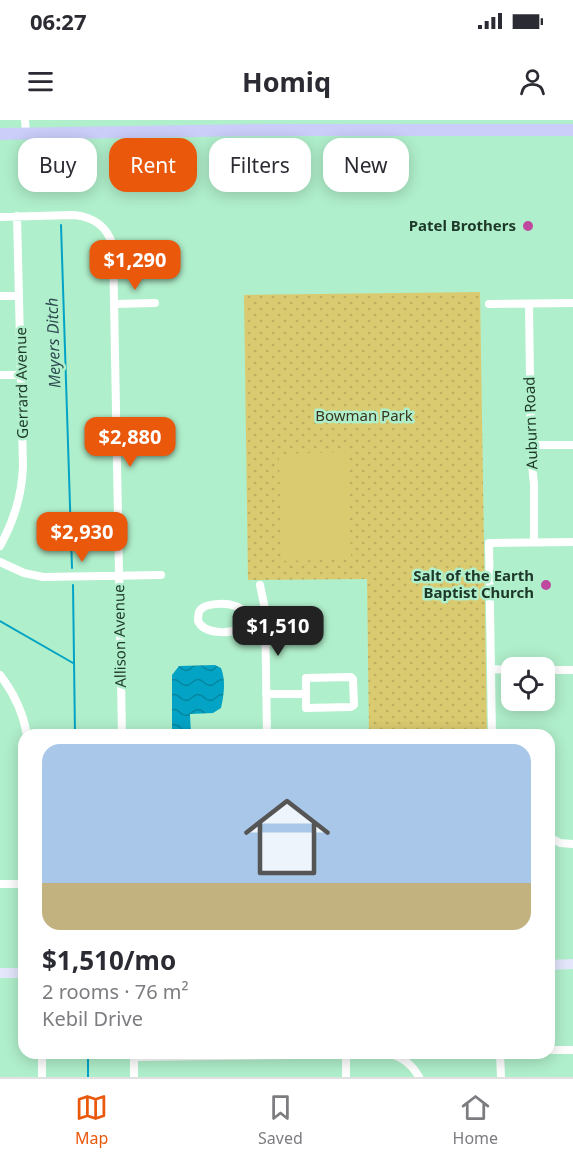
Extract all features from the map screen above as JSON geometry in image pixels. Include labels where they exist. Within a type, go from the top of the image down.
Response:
[{"type":"main road","points":[[469,131],[505,124],[544,123],[551,120]]},
{"type":"main road","points":[[0,134],[263,130],[322,125],[469,131],[573,130]]},
{"type":"street","points":[[25,120],[26,134]]},
{"type":"street","name":"Allison Avenue","points":[[17,216],[76,215],[94,220],[104,228],[112,243],[122,729]]},
{"type":"street","points":[[0,217],[17,216]]},
{"type":"street","name":"Gerrard Avenue","points":[[0,546],[15,512],[22,484],[17,216]]},
{"type":"street","points":[[0,296],[20,296]]},
{"type":"street","points":[[114,304],[155,303]]},
{"type":"street","points":[[489,304],[573,303]]},
{"type":"street","name":"Auburn Road","points":[[529,304],[530,445],[534,484],[534,542]]},
{"type":"street","points":[[0,375],[21,375]]},
{"type":"street","points":[[530,445],[573,445]]},
{"type":"street","points":[[492,729],[489,543],[573,542]]},
{"type":"street","points":[[0,562],[38,576],[160,575]]},
{"type":"street","points":[[260,585],[265,616],[267,729]]},
{"type":"street","points":[[250,617],[243,628],[222,631],[210,631],[203,628],[198,621],[202,607],[215,604],[234,605],[250,617],[265,616]]},
{"type":"street","points":[[491,669],[501,669]]},
{"type":"street","points":[[555,670],[573,670]]},
{"type":"street","points":[[0,675],[16,698],[26,729]]},
{"type":"street","points":[[351,677],[353,679],[354,705],[351,707],[306,708],[306,694],[306,678],[351,677]]},
{"type":"street","points":[[266,694],[306,694]]},
{"type":"street","points":[[555,840],[573,844]]},
{"type":"street","points":[[0,884],[18,884]]},
{"type":"street","points":[[555,965],[573,964]]},
{"type":"street","points":[[0,973],[18,973]]},
{"type":"street","points":[[555,1050],[573,1050]]},
{"type":"street","points":[[42,1059],[42,1077]]},
{"type":"street","points":[[134,1059],[134,1077]]},
{"type":"street","points":[[346,1059],[346,1077]]},
{"type":"street","points":[[402,1059],[415,1069],[419,1077]]},
{"type":"street","points":[[500,1059],[501,1077]]},
{"type":"green space","name":"Bowman Park","points":[[480,292],[487,729],[369,729],[367,579],[248,580],[244,295]]},
{"type":"green space","points":[[348,452],[351,559],[281,561],[279,454]]},
{"type":"water","points":[[215,665],[221,668],[224,677],[221,708],[213,713],[190,714],[191,729],[172,729],[172,675],[179,666]]},
{"type":"waterway","name":"Meyers Ditch","points":[[61,225],[72,568]]},
{"type":"waterway","name":"Meyers Ditch","points":[[73,585],[75,729]]},
{"type":"waterway","points":[[0,621],[73,663]]},
{"type":"waterway","name":"Meyers Ditch","points":[[88,1059],[88,1077]]},
{"type":"place","name":"Patel Brothers","points":[[528,226]]},
{"type":"place","name":"Salt of the Earth Baptist Church","points":[[546,585]]}]
